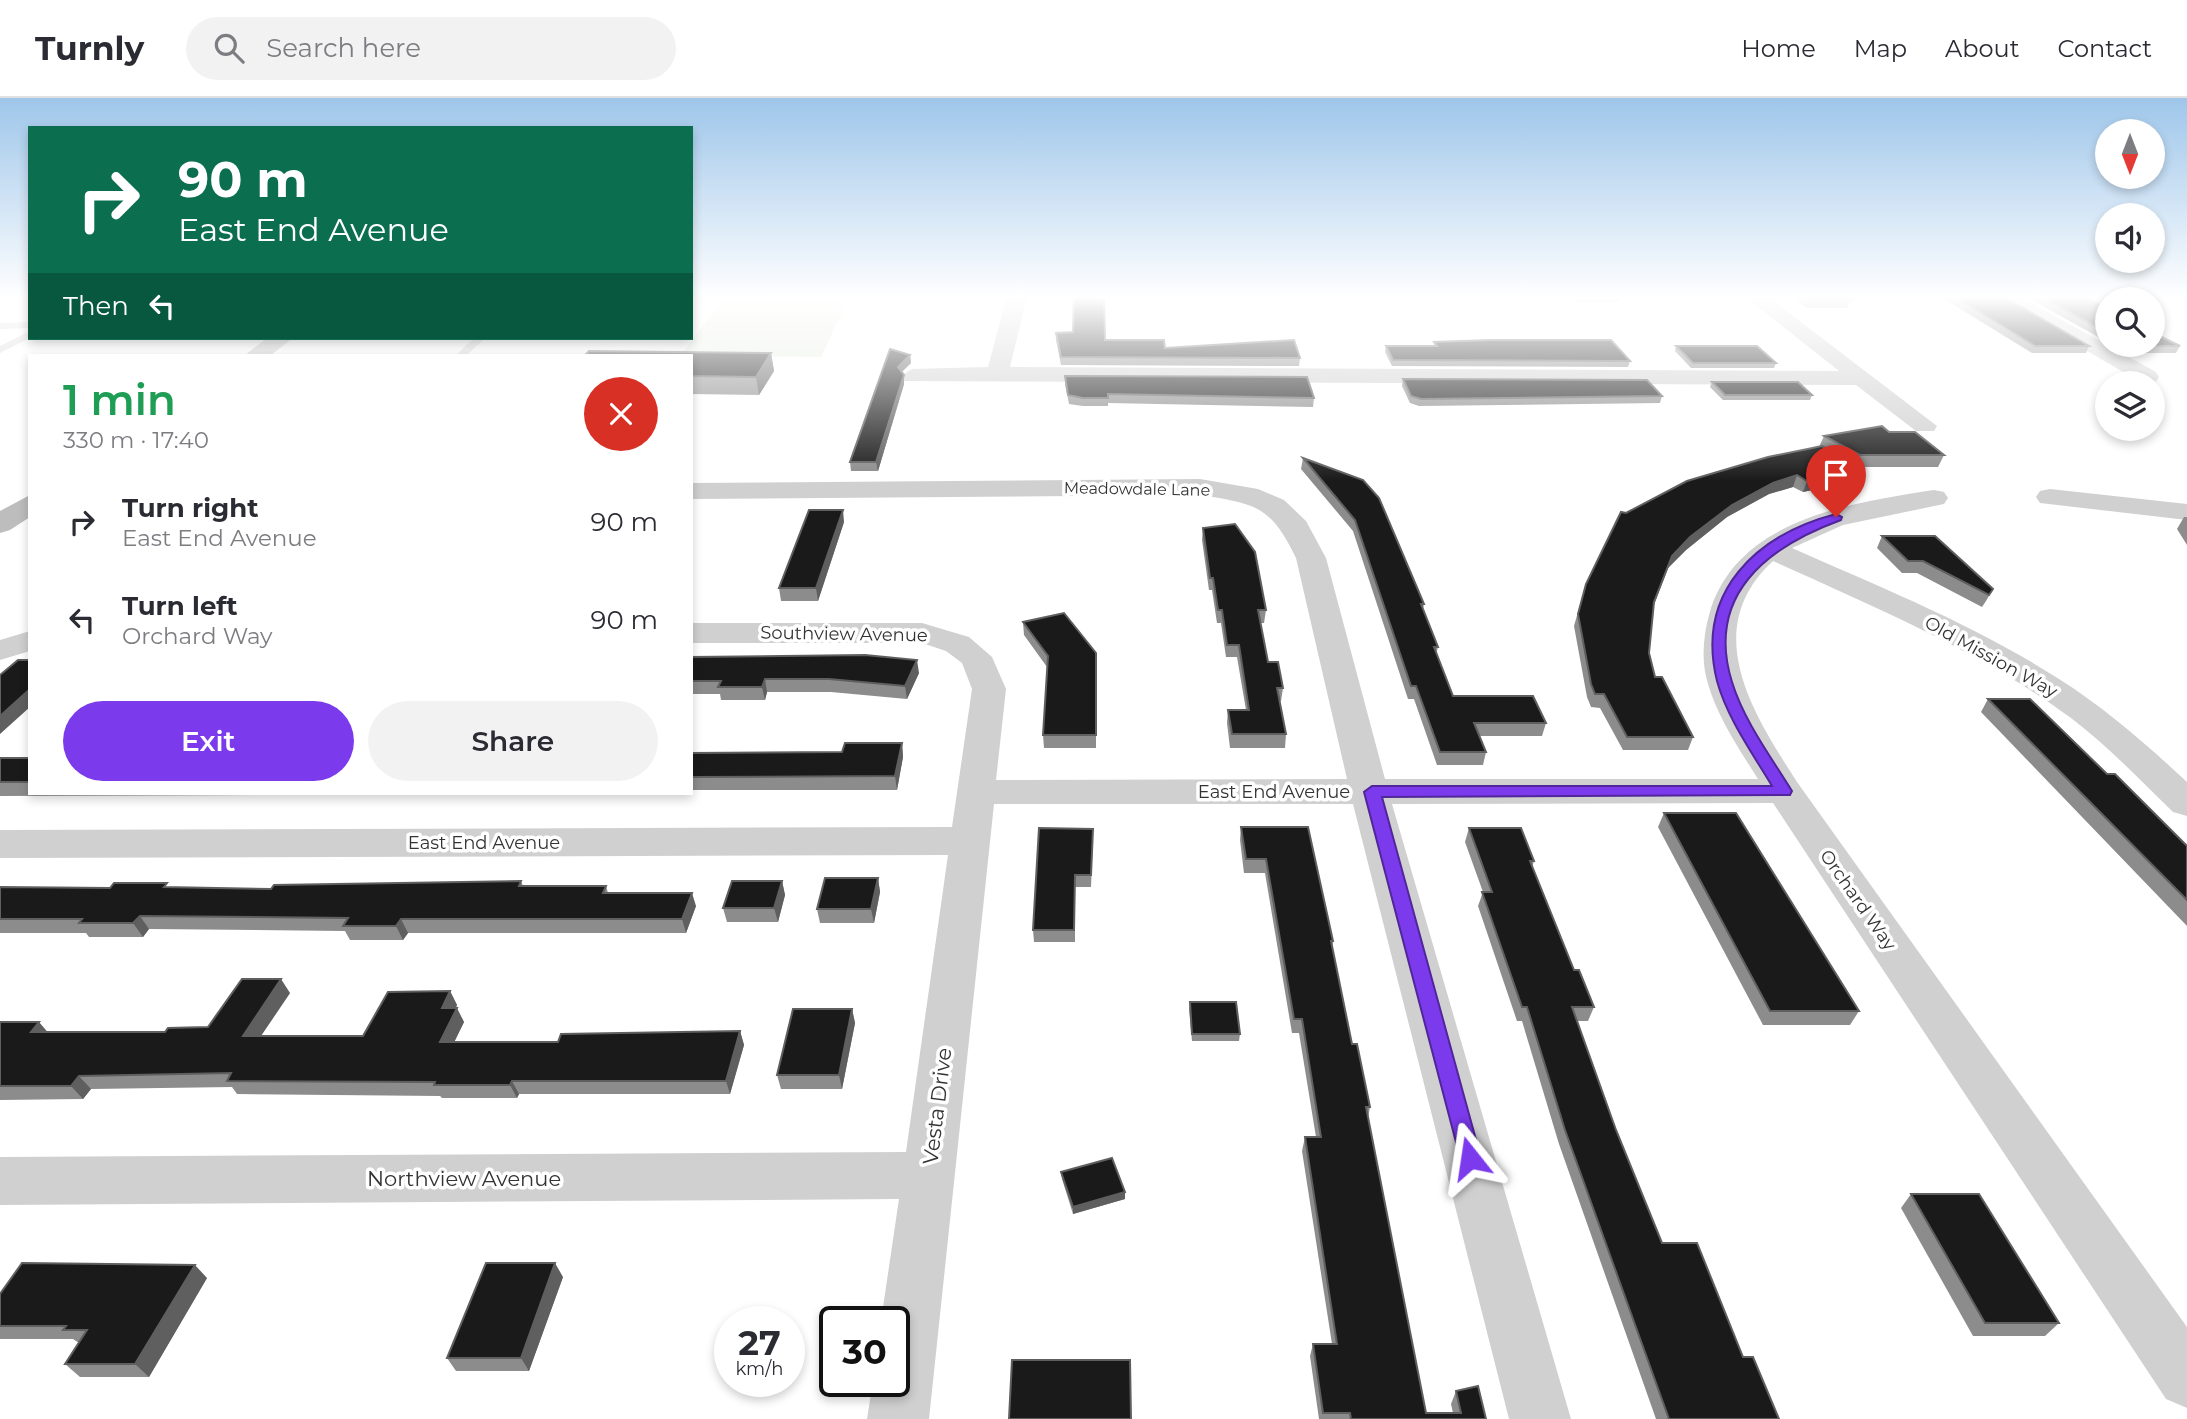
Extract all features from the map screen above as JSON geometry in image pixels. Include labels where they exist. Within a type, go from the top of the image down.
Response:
[{"type":"street","points":[[997,374],[1001,358]]},
{"type":"street","points":[[1836,358],[1925,426]]},
{"type":"street","points":[[2114,358],[2137,371]]},
{"type":"street","points":[[912,376],[997,374],[1863,378]]},
{"type":"street","name":"Meadowdale Lane","points":[[693,491],[1200,487],[1248,495],[1274,506],[1292,521],[1311,558],[1355,739],[1372,792],[1540,1419]]},
{"type":"street","points":[[2050,497],[2187,513]]},
{"type":"street","name":"Orchard Way","points":[[1934,498],[1881,506],[1836,517],[1798,531],[1770,549],[1731,588],[1723,616],[1720,648],[1725,683],[1749,734],[1784,791],[2187,1377]]},
{"type":"street","points":[[0,524],[28,505]]},
{"type":"street","name":"Old Mission Way","points":[[1770,549],[1925,619],[2021,670],[2117,737],[2187,803]]},
{"type":"street","name":"Southview Avenue","points":[[693,633],[922,633],[951,639],[976,654],[985,670],[989,689],[975,792]]},
{"type":"street","points":[[0,650],[28,641]]},
{"type":"street","name":"East End Avenue","points":[[975,792],[1784,791]]},
{"type":"street","name":"Vesta Drive","points":[[898,1419],[975,792]]},
{"type":"street","name":"East End Avenue","points":[[0,844],[969,841]]},
{"type":"street","name":"Northview Avenue","points":[[0,1181],[928,1175]]},
{"type":"building","points":[[693,358],[768,358],[756,377],[693,376]]},
{"type":"building","points":[[887,358],[907,358],[898,367],[904,375],[876,462],[850,462]]},
{"type":"building","points":[[1392,358],[1627,358],[1630,361],[1393,360]]},
{"type":"building","points":[[1688,358],[1770,358],[1776,363],[1693,363]]},
{"type":"building","points":[[1065,376],[1307,377],[1314,398],[1108,394],[1108,398],[1083,398],[1068,395]]},
{"type":"building","points":[[1403,379],[1647,380],[1662,396],[1421,399],[1411,396]]},
{"type":"building","points":[[1712,382],[1798,382],[1812,395],[1725,395]]},
{"type":"building","points":[[1882,426],[1889,432],[1915,432],[1944,455],[1860,455],[1824,436]]},
{"type":"building","points":[[1822,446],[1863,468],[1807,481],[1797,475],[1773,483],[1732,505],[1690,537],[1672,556],[1654,602],[1649,653],[1655,677],[1662,677],[1693,737],[1627,737],[1604,694],[1595,694],[1591,684],[1578,614],[1586,584],[1621,512],[1626,513],[1687,481],[1768,457]]},
{"type":"building","points":[[1303,458],[1363,480],[1379,498],[1424,604],[1421,604],[1438,647],[1434,647],[1453,696],[1533,696],[1546,723],[1474,723],[1486,752],[1440,752],[1416,686],[1411,686],[1355,520]]},
{"type":"building","points":[[809,510],[843,510],[816,588],[779,588]]},
{"type":"building","points":[[1235,524],[1255,552],[1266,610],[1258,610],[1268,662],[1278,662],[1283,688],[1277,688],[1286,734],[1232,734],[1228,710],[1249,710],[1239,645],[1227,645],[1222,610],[1218,610],[1213,578],[1210,578],[1203,528]]},
{"type":"building","points":[[1882,536],[1935,536],[1993,589],[1989,595],[1923,561],[1908,561]]},
{"type":"building","points":[[1064,613],[1096,653],[1096,735],[1043,735],[1048,656],[1023,622]]},
{"type":"building","points":[[865,655],[917,660],[905,686],[829,679],[765,679],[762,687],[718,687],[721,681],[693,681],[693,657]]},
{"type":"building","points":[[18,660],[28,660],[28,691],[0,716],[0,675]]},
{"type":"building","points":[[1988,699],[2030,699],[2107,774],[2115,774],[2187,846],[2187,900]]},
{"type":"building","points":[[845,743],[902,743],[895,776],[693,777],[693,753],[842,752]]},
{"type":"building","points":[[0,758],[28,758],[28,782],[0,782]]},
{"type":"building","points":[[1664,813],[1736,813],[1859,1011],[1770,1011]]},
{"type":"building","points":[[1241,827],[1308,827],[1352,1044],[1357,1044],[1370,1107],[1366,1107],[1426,1413],[1461,1413],[1456,1391],[1478,1386],[1486,1419],[1351,1419],[1350,1413],[1323,1413],[1313,1344],[1337,1344],[1305,1137],[1321,1137],[1302,1019],[1294,1019],[1266,859],[1246,859]]},
{"type":"building","points":[[1039,828],[1093,829],[1091,875],[1075,875],[1074,930],[1033,930]]},
{"type":"building","points":[[1469,828],[1521,828],[1534,861],[1530,861],[1574,970],[1579,970],[1594,1007],[1572,1007],[1616,1130],[1662,1243],[1697,1243],[1743,1357],[1753,1357],[1779,1419],[1669,1419],[1565,1130],[1527,1007],[1522,1007],[1482,892],[1492,892]]},
{"type":"building","points":[[825,878],[878,878],[871,909],[817,909]]},
{"type":"building","points":[[521,881],[519,886],[606,886],[603,893],[692,893],[682,919],[401,919],[396,926],[343,926],[348,918],[140,916],[133,923],[79,923],[82,919],[0,919],[0,887],[110,888],[114,883],[167,883],[164,887],[271,889],[274,885]]},
{"type":"building","points":[[732,881],[782,881],[774,908],[723,908]]},
{"type":"building","points":[[242,979],[281,979],[243,1036],[363,1036],[388,992],[450,991],[442,1008],[457,1008],[440,1042],[558,1042],[561,1034],[740,1031],[726,1081],[512,1081],[510,1085],[434,1085],[435,1082],[227,1081],[231,1073],[79,1076],[71,1086],[0,1086],[0,1022],[39,1022],[31,1032],[165,1032],[168,1028],[208,1027]]},
{"type":"building","points":[[1190,1002],[1236,1002],[1240,1034],[1192,1034]]},
{"type":"building","points":[[793,1009],[852,1009],[839,1075],[777,1075]]},
{"type":"building","points":[[1112,1158],[1125,1192],[1073,1207],[1061,1172]]},
{"type":"building","points":[[1911,1194],[1979,1194],[2059,1323],[1985,1323]]},
{"type":"building","points":[[22,1263],[195,1265],[135,1364],[65,1364],[87,1330],[63,1330],[66,1326],[0,1326],[0,1294]]},
{"type":"building","points":[[486,1263],[555,1263],[521,1358],[447,1358]]},
{"type":"building","points":[[1012,1360],[1130,1360],[1131,1419],[1009,1419]]},
{"type":"route","points":[[1470,1158],[1372,792],[1784,791],[1749,734],[1725,683],[1720,648],[1723,616],[1731,588],[1760,557],[1798,531],[1836,517]]}]
